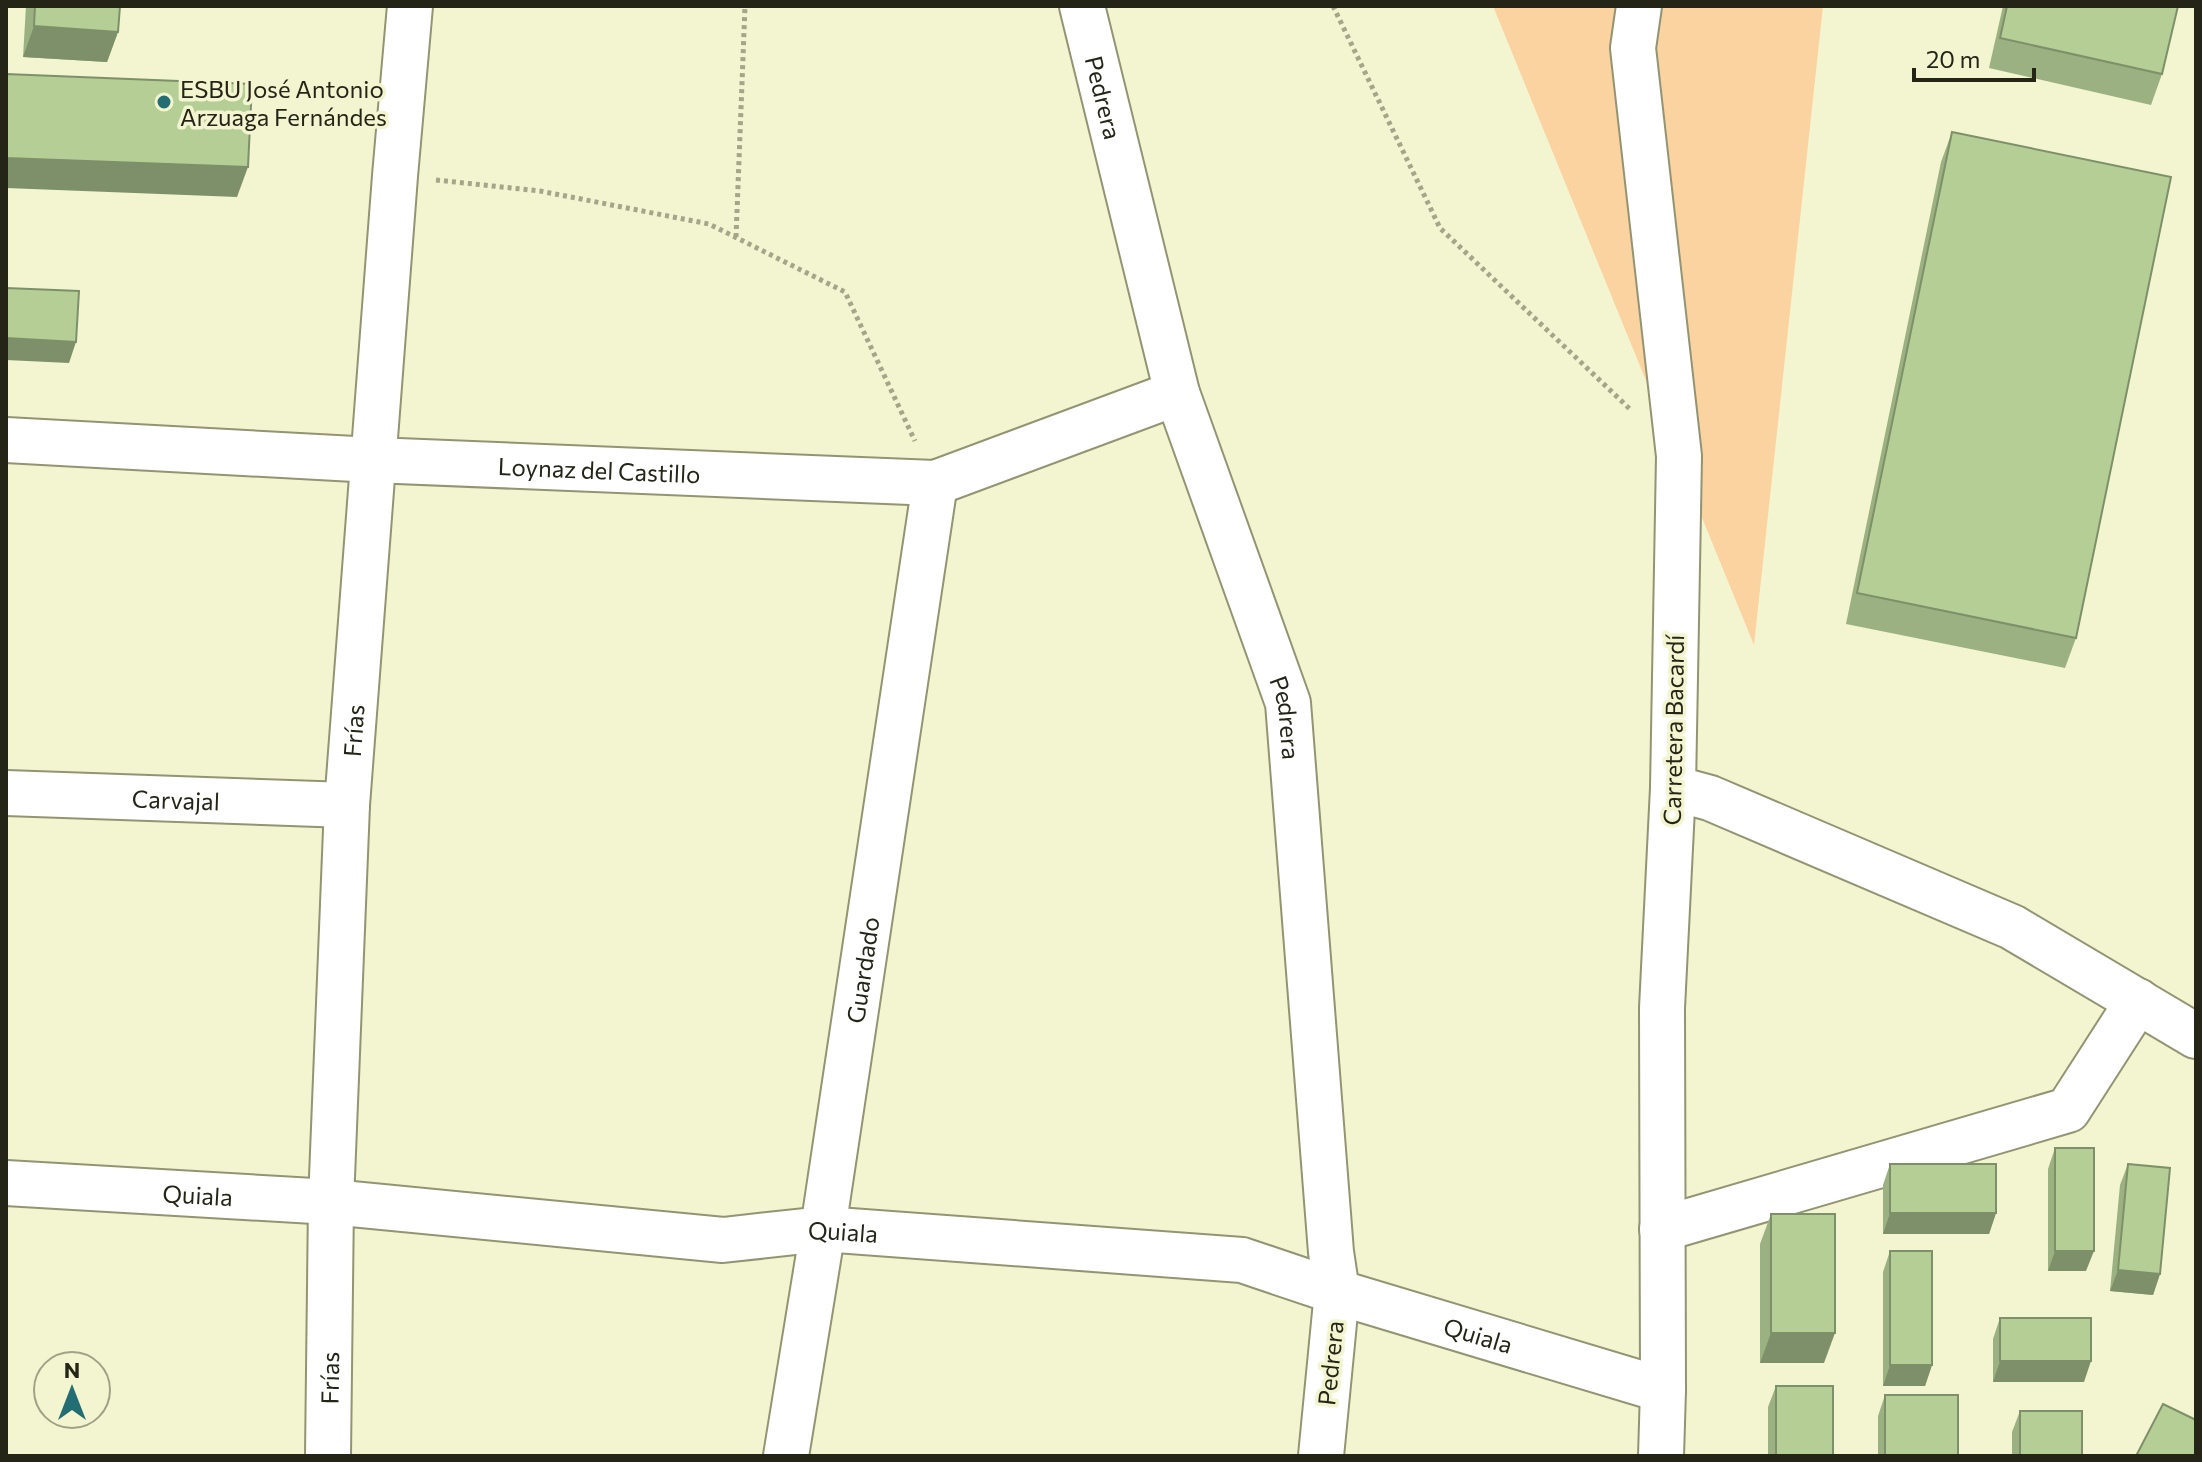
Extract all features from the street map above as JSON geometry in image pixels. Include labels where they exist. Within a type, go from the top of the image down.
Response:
[{"type":"street","name":"Frías","points":[[328,1456],[331,1202],[347,805],[410,6]]},
{"type":"street","name":"Pedrera","points":[[1082,6],[1177,393],[1288,703],[1331,1252],[1337,1292],[1321,1456]]},
{"type":"street","name":"Carretera Bacardí","points":[[1639,6],[1633,48],[1679,456],[1673,788],[1662,1008],[1661,1456]]},
{"type":"street","name":"Loynaz del Castillo","points":[[6,440],[373,460],[935,483],[1177,393]]},
{"type":"street","name":"Guardado","points":[[786,1456],[935,483]]},
{"type":"street","points":[[1673,788],[1710,798],[2012,927],[2196,1036]]},
{"type":"street","name":"Carvajal","points":[[6,793],[347,805]]},
{"type":"street","points":[[1662,1229],[2068,1110],[2138,1001]]},
{"type":"street","name":"Quiala","points":[[6,1183],[331,1202],[723,1240],[823,1229],[1242,1260],[1337,1292],[1663,1390]]},
{"type":"path","points":[[736,237],[745,6]]},
{"type":"path","points":[[1333,6],[1440,228],[1633,413]]},
{"type":"path","points":[[395,176],[540,191],[709,224],[845,292],[935,483]]},
{"type":"shaded area","points":[[1493,6],[1823,6],[1754,645]]},
{"type":"building","points":[[35,6],[120,6],[118,32],[34,26]]},
{"type":"building","points":[[2007,6],[2178,6],[2162,74],[2000,38]]},
{"type":"building","points":[[6,74],[252,84],[248,167],[6,158]]},
{"type":"building","points":[[1952,132],[2171,177],[2076,638],[1857,593]]},
{"type":"building","points":[[6,288],[79,291],[76,342],[6,338]]},
{"type":"building","points":[[2055,1148],[2094,1148],[2094,1251],[2055,1251]]},
{"type":"building","points":[[1890,1164],[1996,1164],[1996,1213],[1890,1213]]},
{"type":"building","points":[[2128,1164],[2170,1168],[2160,1274],[2118,1270]]},
{"type":"building","points":[[1771,1214],[1835,1214],[1835,1333],[1771,1333]]},
{"type":"building","points":[[1890,1251],[1932,1251],[1932,1365],[1890,1365]]},
{"type":"building","points":[[2000,1318],[2091,1318],[2091,1361],[2000,1361]]},
{"type":"building","points":[[1776,1386],[1833,1386],[1833,1456],[1776,1456]]},
{"type":"building","points":[[1885,1395],[1958,1395],[1958,1456],[1885,1456]]},
{"type":"building","points":[[2163,1404],[2196,1420],[2196,1456],[2136,1456]]},
{"type":"building","points":[[2020,1411],[2082,1411],[2082,1456],[2020,1456]]},
{"type":"place","name":"ESBU José Antonio Arzuaga Fernándes","points":[[164,102]]}]
